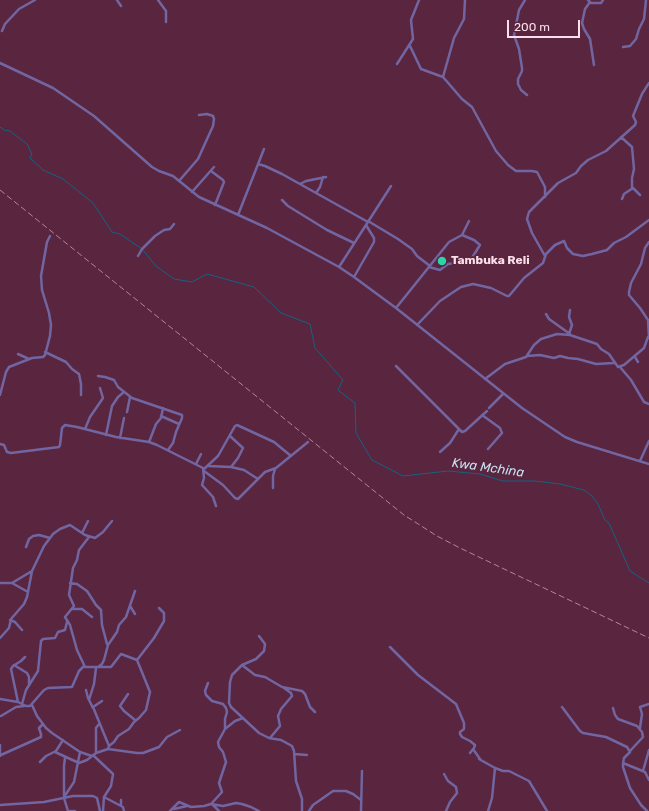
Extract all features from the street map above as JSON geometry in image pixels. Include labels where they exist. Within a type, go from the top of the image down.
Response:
[{"type":"street","points":[[2,31],[5,24],[19,9],[35,0]]},
{"type":"street","points":[[117,0],[121,6]]},
{"type":"street","points":[[158,0],[166,11],[166,22]]},
{"type":"street","points":[[397,64],[410,46],[414,35],[411,20],[419,0]]},
{"type":"street","points":[[443,77],[454,38],[464,19],[465,0]]},
{"type":"street","points":[[525,0],[519,10],[514,35],[519,49],[522,68],[518,79],[518,84],[527,96]]},
{"type":"street","points":[[594,65],[590,40],[582,23],[585,9],[589,1],[594,4],[601,3],[603,0]]},
{"type":"street","points":[[623,47],[630,46],[636,39],[639,28],[644,19],[646,0]]},
{"type":"street","points":[[410,46],[421,69],[443,77],[462,99],[472,107],[496,151],[508,165],[516,171],[537,172],[545,187],[545,197]]},
{"type":"street","points":[[0,62],[53,88],[98,119],[152,167],[172,176],[204,200],[267,228],[339,267],[417,324],[503,394],[565,437],[649,464]]},
{"type":"street","points":[[546,256],[532,233],[527,219],[531,210],[563,180],[576,173],[581,166],[606,150],[635,125],[636,122],[633,116],[642,94],[649,83]]},
{"type":"street","points":[[179,181],[202,153],[213,126],[213,116],[199,115]]},
{"type":"street","points":[[621,137],[630,144],[632,149],[634,166],[632,178],[633,188],[640,195]]},
{"type":"street","points":[[238,215],[264,148]]},
{"type":"street","points":[[258,164],[274,170],[398,239],[412,249],[417,256],[430,266],[440,270],[448,264],[460,260],[463,262],[470,260],[480,245],[474,240],[462,236]]},
{"type":"street","points":[[192,192],[214,167]]},
{"type":"street","points":[[211,171],[224,182],[215,205]]},
{"type":"street","points":[[300,184],[324,177],[316,193]]},
{"type":"street","points":[[339,267],[391,186]]},
{"type":"street","points":[[622,199],[622,196],[633,188]]},
{"type":"street","points":[[282,200],[285,204],[327,230],[354,243]]},
{"type":"street","points":[[417,324],[440,301],[461,287],[473,284],[491,288],[509,296],[531,272],[543,263],[546,254],[555,245],[564,241],[567,248],[573,254],[583,256],[607,250],[614,243],[626,237],[649,220]]},
{"type":"street","points":[[396,308],[449,242],[462,236],[469,221]]},
{"type":"street","points":[[354,277],[374,242],[374,238],[367,223]]},
{"type":"street","points":[[138,256],[142,249],[155,236],[164,230],[170,229],[174,224]]},
{"type":"street","points":[[0,395],[7,370],[11,366],[30,359],[43,357],[45,352],[50,336],[50,325],[49,313],[42,290],[41,276],[47,242],[50,236]]},
{"type":"street","points":[[619,367],[634,357],[645,346],[649,338],[648,320],[629,296],[628,292],[641,264],[645,248],[649,242]]},
{"type":"street","points":[[570,310],[569,317],[572,325],[570,334]]},
{"type":"street","points":[[546,314],[549,319],[570,334],[598,344],[601,349],[608,353],[617,367],[619,367],[631,380],[644,402],[649,404]]},
{"type":"street","points":[[485,379],[505,364],[523,359],[541,339],[560,334],[570,334]]},
{"type":"street","points":[[45,352],[66,362],[79,374],[81,395]]},
{"type":"street","points":[[18,354],[30,359]]},
{"type":"street","points":[[527,356],[540,355],[554,358],[560,356],[598,364],[615,363]]},
{"type":"street","points":[[634,357],[638,362]]},
{"type":"street","points":[[396,366],[462,432],[488,410],[503,394]]},
{"type":"street","points":[[98,376],[114,380],[118,387],[130,396],[182,415],[173,443],[168,450]]},
{"type":"street","points":[[85,429],[90,417],[103,398],[100,388]]},
{"type":"street","points":[[106,435],[112,406],[118,397],[124,392]]},
{"type":"street","points":[[127,412],[130,396]]},
{"type":"street","points":[[149,442],[163,408]]},
{"type":"street","points":[[482,415],[500,428],[502,433],[488,449]]},
{"type":"street","points":[[161,416],[178,424]]},
{"type":"street","points":[[120,438],[124,418]]},
{"type":"street","points":[[216,506],[213,497],[202,485],[204,470],[218,456],[235,426],[238,425],[274,442],[291,456]]},
{"type":"street","points":[[0,444],[4,445],[8,452],[11,453],[59,447],[63,426],[72,426],[120,438],[149,442],[196,464],[224,485],[236,499],[240,498],[265,472],[275,469],[308,442]]},
{"type":"street","points":[[440,452],[450,443],[459,429]]},
{"type":"street","points":[[230,436],[243,448],[231,467]]},
{"type":"street","points":[[640,461],[649,441]]},
{"type":"street","points":[[196,464],[201,454]]},
{"type":"street","points":[[208,466],[231,467],[244,470],[258,479]]},
{"type":"street","points":[[273,488],[273,476],[275,469]]},
{"type":"street","points":[[0,638],[9,628],[10,620],[24,605],[32,571],[43,548],[50,538],[58,530],[71,526],[88,538],[96,538],[112,521]]},
{"type":"street","points":[[82,533],[88,522]]},
{"type":"street","points":[[26,547],[32,536],[39,535],[50,538]]},
{"type":"street","points":[[88,538],[79,550],[77,560],[73,568],[69,595],[74,606],[65,617],[70,625],[77,650],[84,666],[88,668],[111,667],[121,654],[137,660],[150,692],[146,710],[139,718],[135,720],[128,730],[118,736],[109,746]]},
{"type":"street","points":[[12,583],[32,571]]},
{"type":"street","points":[[0,583],[12,583],[28,592]]},
{"type":"street","points":[[70,583],[77,584],[89,592],[96,605],[101,610],[102,625],[108,645]]},
{"type":"street","points":[[89,700],[97,668],[104,660],[108,645],[117,632],[119,625],[126,616],[136,591]]},
{"type":"street","points":[[130,606],[135,614]]},
{"type":"street","points":[[137,660],[143,650],[154,638],[164,621],[164,613],[158,608]]},
{"type":"street","points":[[72,609],[82,609],[92,617]]},
{"type":"street","points":[[10,620],[15,622],[22,630]]},
{"type":"street","points":[[24,705],[26,690],[38,671],[42,640],[55,638],[58,632],[64,630],[67,622]]},
{"type":"street","points":[[259,636],[264,644],[264,651],[256,659],[242,665],[234,672],[230,679],[229,704],[253,728],[270,738],[281,740],[293,747],[296,782],[302,799],[302,811]]},
{"type":"street","points":[[390,647],[418,675],[456,704],[464,723],[464,729],[460,732],[460,734],[462,737],[473,743],[475,747],[470,753]]},
{"type":"street","points":[[18,702],[11,668],[25,657]]},
{"type":"street","points":[[14,665],[28,674],[29,685]]},
{"type":"street","points":[[242,665],[255,675],[265,677],[292,694],[281,709],[278,716],[280,726],[270,738]]},
{"type":"street","points":[[0,699],[18,702],[29,707],[44,690],[48,688],[72,687],[79,671],[84,666]]},
{"type":"street","points":[[208,683],[205,694],[212,701],[223,704],[226,708],[224,719],[225,729]]},
{"type":"street","points":[[282,687],[302,691],[306,694],[310,707],[315,712]]},
{"type":"street","points":[[86,690],[109,746],[108,750]]},
{"type":"street","points":[[128,694],[120,705],[125,712],[135,720]]},
{"type":"street","points":[[93,709],[93,706],[102,701]]},
{"type":"street","points":[[640,728],[642,715],[640,707],[649,704]]},
{"type":"street","points":[[0,719],[1,716],[16,707],[24,705]]},
{"type":"street","points":[[32,705],[43,724],[52,733],[80,752],[94,755],[113,774],[111,786],[104,797],[103,811]]},
{"type":"street","points":[[562,707],[580,731],[587,734],[607,737],[624,745],[630,752]]},
{"type":"street","points":[[613,708],[615,716],[618,719],[629,722],[640,728],[643,733],[643,737],[624,758],[623,768],[630,788],[638,801],[647,811]]},
{"type":"street","points":[[212,804],[222,791],[219,783],[225,766],[225,758],[218,745],[225,729],[235,721],[243,718]]},
{"type":"street","points":[[0,745],[0,756],[41,737],[42,734],[39,728],[43,724]]},
{"type":"street","points":[[94,755],[96,728],[100,724]]},
{"type":"street","points":[[55,752],[65,758],[79,763],[108,750],[143,753],[159,747],[167,737],[180,730]]},
{"type":"street","points":[[40,762],[46,756],[55,752],[63,740]]},
{"type":"street","points":[[473,750],[479,759],[498,770],[511,772],[530,781],[546,810],[542,811]]},
{"type":"street","points":[[643,771],[649,750]]},
{"type":"street","points":[[64,798],[74,782],[80,752]]},
{"type":"street","points":[[294,754],[307,755]]},
{"type":"street","points":[[65,758],[64,798],[69,811],[75,811]]},
{"type":"street","points":[[623,763],[643,771],[646,773],[649,780]]},
{"type":"street","points":[[488,811],[492,798],[495,768]]},
{"type":"street","points":[[361,811],[362,771]]},
{"type":"street","points":[[444,774],[456,787],[457,793],[450,802],[446,811]]},
{"type":"street","points":[[309,811],[313,804],[333,791],[346,791],[361,800]]},
{"type":"street","points":[[0,805],[44,802],[74,796],[96,796],[100,811]]},
{"type":"street","points":[[104,797],[123,807],[124,811]]},
{"type":"street","points":[[121,800],[121,806]]},
{"type":"street","points":[[172,810],[179,802],[188,806]]},
{"type":"street","points":[[212,804],[219,811]]},
{"type":"street","points":[[172,810],[188,806],[200,807],[212,804],[223,806],[242,804],[251,806],[259,811]]},
{"type":"waterway","name":"Kwa Mchina","points":[[0,127],[4,130],[10,131],[27,144],[32,154],[30,158],[43,170],[63,179],[93,203],[112,232],[120,234],[142,249],[156,266],[174,279],[192,282],[207,274],[254,287],[281,313],[310,324],[315,348],[343,380],[338,390],[355,403],[356,433],[372,460],[403,476],[448,471],[480,474],[503,481],[535,481],[560,484],[584,490],[592,496],[598,504],[605,520],[609,523],[630,571],[649,583]]},
{"type":"railway","points":[[0,190],[404,515],[437,536],[460,548],[649,638]]},
{"type":"place","name":"Tambuka Reli","points":[[442,261]]}]
